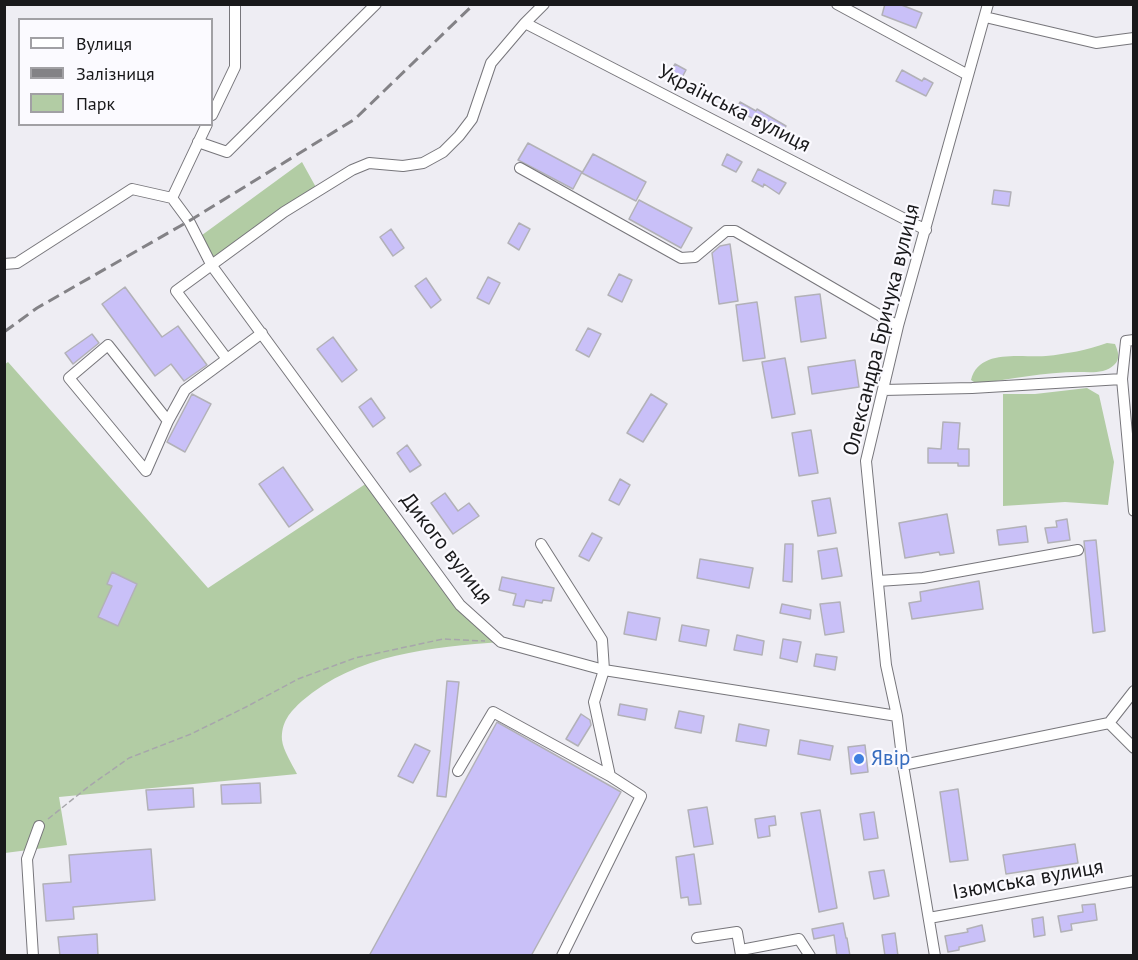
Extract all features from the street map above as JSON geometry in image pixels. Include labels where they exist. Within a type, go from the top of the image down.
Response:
[{"type":"street","points":[[213,113],[235,67],[235,4]]},
{"type":"street","points":[[198,142],[226,152],[376,4]]},
{"type":"street","points":[[227,359],[176,291],[284,212],[352,170],[369,163],[403,166],[423,163],[443,152],[472,119],[491,63],[544,4]]},
{"type":"street","points":[[837,4],[968,75]]},
{"type":"street","name":"Олександра Бричука вулиця","points":[[935,956],[897,716],[886,666],[866,461],[898,326],[988,4]]},
{"type":"street","points":[[985,17],[1096,43],[1134,38]]},
{"type":"street","name":"Українська вулиця","points":[[525,23],[926,230]]},
{"type":"street","points":[[4,264],[17,263],[132,189],[172,198],[206,126]]},
{"type":"street","points":[[520,168],[681,258],[695,257],[726,231],[735,231],[898,326]]},
{"type":"street","name":"Дикого вулиця","points":[[172,198],[189,221],[212,266],[460,605],[501,642],[604,670],[897,716]]},
{"type":"street","points":[[168,421],[108,345],[69,378],[146,471],[168,421],[185,390],[262,333]]},
{"type":"street","points":[[1134,340],[1126,341],[1122,379],[1128,397],[1134,511]]},
{"type":"street","points":[[883,390],[972,388],[1122,379]]},
{"type":"street","points":[[542,544],[602,640],[604,670],[594,702],[610,776]]},
{"type":"street","points":[[878,581],[923,578],[1078,550]]},
{"type":"street","points":[[903,765],[1109,723],[1134,691]]},
{"type":"street","points":[[458,771],[493,712],[610,776],[641,796],[562,956]]},
{"type":"street","points":[[1109,723],[1134,748]]},
{"type":"street","points":[[33,956],[27,859],[39,826]]},
{"type":"street","name":"Ізюмська вулиця","points":[[929,918],[1134,881]]},
{"type":"street","points":[[697,938],[737,932],[741,953],[799,939],[810,956]]},
{"type":"path","points":[[39,826],[129,758],[191,734],[298,679],[355,658],[443,639],[501,642]]},
{"type":"green space","points":[[302,162],[318,191],[212,266],[198,238]]},
{"type":"green space","points":[[1107,343],[1115,344],[1118,358],[1114,365],[1102,371],[1040,374],[977,384],[971,380],[983,363],[992,359],[1062,354]]},
{"type":"green space","points":[[8,362],[208,588],[370,481],[460,605],[501,642],[422,650],[396,656],[371,663],[323,685],[294,709],[283,728],[283,744],[297,774],[59,797],[67,845],[5,853],[4,365]]},
{"type":"green space","points":[[1087,388],[1099,395],[1114,462],[1108,505],[1065,502],[1003,506],[1003,394],[1035,394]]},
{"type":"building","points":[[885,4],[899,4],[922,13],[916,28],[882,15]]},
{"type":"building","points":[[675,64],[686,70],[679,83],[668,76]]},
{"type":"building","points":[[902,70],[922,81],[924,78],[933,83],[926,96],[896,81]]},
{"type":"building","points":[[740,102],[786,126],[780,137],[770,132],[772,128],[736,110]]},
{"type":"building","points":[[528,143],[582,172],[573,189],[518,160]]},
{"type":"building","points":[[593,154],[646,182],[636,201],[582,173]]},
{"type":"building","points":[[727,154],[742,162],[736,172],[722,165]]},
{"type":"building","points":[[758,169],[786,183],[779,194],[764,184],[763,187],[752,181]]},
{"type":"building","points":[[994,190],[1011,192],[1009,206],[992,204]]},
{"type":"building","points":[[639,200],[692,228],[681,248],[629,219]]},
{"type":"building","points":[[519,223],[530,229],[519,250],[508,243]]},
{"type":"building","points":[[391,229],[404,248],[393,256],[380,237]]},
{"type":"building","points":[[730,244],[738,301],[719,304],[712,253],[720,246]]},
{"type":"building","points":[[619,274],[632,280],[622,302],[608,295]]},
{"type":"building","points":[[488,277],[500,283],[489,304],[477,298]]},
{"type":"building","points":[[426,278],[441,300],[431,308],[415,286]]},
{"type":"building","points":[[125,287],[162,337],[178,326],[207,365],[184,381],[171,364],[155,376],[102,304]]},
{"type":"building","points":[[820,294],[826,338],[801,342],[795,297]]},
{"type":"building","points":[[757,302],[765,358],[743,361],[736,305]]},
{"type":"building","points":[[588,328],[601,334],[589,357],[576,350]]},
{"type":"building","points":[[92,334],[99,343],[73,364],[65,353]]},
{"type":"building","points":[[333,337],[357,370],[342,382],[317,349]]},
{"type":"building","points":[[785,358],[795,414],[772,418],[762,362]]},
{"type":"building","points":[[855,360],[859,387],[812,394],[808,367]]},
{"type":"building","points":[[192,394],[211,404],[185,452],[167,442]]},
{"type":"building","points":[[651,394],[667,404],[643,442],[627,433]]},
{"type":"building","points":[[371,398],[385,418],[373,427],[359,407]]},
{"type":"building","points":[[943,422],[960,423],[958,449],[969,449],[969,466],[958,466],[958,463],[928,463],[928,448],[941,449]]},
{"type":"building","points":[[811,430],[818,473],[799,476],[792,433]]},
{"type":"building","points":[[407,445],[421,465],[410,472],[397,453]]},
{"type":"building","points":[[283,467],[313,510],[289,527],[259,484]]},
{"type":"building","points":[[620,479],[630,485],[619,505],[609,500]]},
{"type":"building","points":[[445,493],[458,511],[469,503],[479,516],[453,534],[431,503]]},
{"type":"building","points":[[830,498],[836,533],[818,536],[812,501]]},
{"type":"building","points":[[947,514],[954,553],[940,555],[939,552],[905,558],[899,523]]},
{"type":"building","points":[[1067,519],[1070,540],[1048,543],[1045,528],[1057,527],[1056,521]]},
{"type":"building","points":[[1026,526],[1028,542],[999,545],[997,530]]},
{"type":"building","points":[[592,533],[602,538],[589,561],[579,556]]},
{"type":"building","points":[[1096,540],[1105,631],[1093,633],[1084,541]]},
{"type":"building","points":[[785,544],[793,544],[792,582],[783,581]]},
{"type":"building","points":[[837,548],[842,576],[822,579],[818,551]]},
{"type":"building","points":[[700,559],[753,568],[749,588],[697,578]]},
{"type":"building","points":[[112,572],[137,584],[118,626],[98,617],[112,586],[107,584]]},
{"type":"building","points":[[502,577],[554,588],[551,601],[543,600],[542,603],[526,600],[524,607],[513,605],[516,594],[499,590]]},
{"type":"building","points":[[979,581],[983,609],[912,619],[909,603],[921,601],[920,592]]},
{"type":"building","points":[[840,602],[844,632],[825,635],[820,604]]},
{"type":"building","points":[[782,604],[811,610],[810,619],[780,613]]},
{"type":"building","points":[[628,612],[660,618],[656,640],[624,634]]},
{"type":"building","points":[[682,625],[709,630],[706,646],[679,641]]},
{"type":"building","points":[[737,635],[764,641],[762,655],[734,650]]},
{"type":"building","points":[[783,639],[801,642],[797,662],[780,658]]},
{"type":"building","points":[[816,654],[837,657],[835,670],[814,666]]},
{"type":"building","points":[[447,681],[459,682],[446,797],[437,796]]},
{"type":"building","points":[[620,704],[647,709],[645,720],[618,715]]},
{"type":"building","points":[[679,711],[704,716],[701,733],[675,728]]},
{"type":"building","points":[[581,714],[590,720],[591,725],[578,746],[566,739]]},
{"type":"building","points":[[497,722],[621,792],[531,956],[369,956]]},
{"type":"building","points":[[739,724],[769,730],[766,746],[736,741]]},
{"type":"building","points":[[800,740],[833,746],[830,760],[798,754]]},
{"type":"building","points":[[415,744],[430,751],[413,783],[398,776]]},
{"type":"building","points":[[865,745],[868,772],[851,774],[848,747]]},
{"type":"building","points":[[260,783],[261,803],[222,804],[221,785]]},
{"type":"building","points":[[193,788],[194,807],[148,810],[146,790]]},
{"type":"building","points":[[958,789],[968,860],[950,862],[940,792]]},
{"type":"building","points":[[707,807],[713,844],[694,847],[688,810]]},
{"type":"building","points":[[820,810],[837,908],[819,912],[801,813]]},
{"type":"building","points":[[874,812],[878,838],[864,840],[860,814]]},
{"type":"building","points":[[775,816],[776,825],[769,826],[770,836],[758,838],[755,819]]},
{"type":"building","points":[[1075,844],[1078,863],[1006,874],[1003,855]]},
{"type":"building","points":[[151,849],[155,900],[73,907],[74,919],[46,921],[43,884],[71,882],[69,855]]},
{"type":"building","points":[[694,854],[701,904],[689,905],[688,897],[681,898],[676,857]]},
{"type":"building","points":[[884,870],[889,896],[874,899],[869,872]]},
{"type":"building","points":[[1095,904],[1097,920],[1071,924],[1072,930],[1061,932],[1058,916],[1083,912],[1082,905]]},
{"type":"building","points":[[1043,917],[1045,935],[1034,937],[1032,919]]},
{"type":"building","points":[[843,923],[850,956],[837,956],[834,935],[814,939],[812,929]]},
{"type":"building","points":[[982,925],[985,941],[948,952],[945,936],[968,932],[967,929]]},
{"type":"building","points":[[895,933],[898,956],[885,956],[882,935]]},
{"type":"building","points":[[97,934],[98,956],[60,956],[58,937]]},
{"type":"railway","points":[[4,332],[37,308],[189,221],[355,119],[474,4]]},
{"type":"place","name":"Явiр","points":[[859,759]]}]
